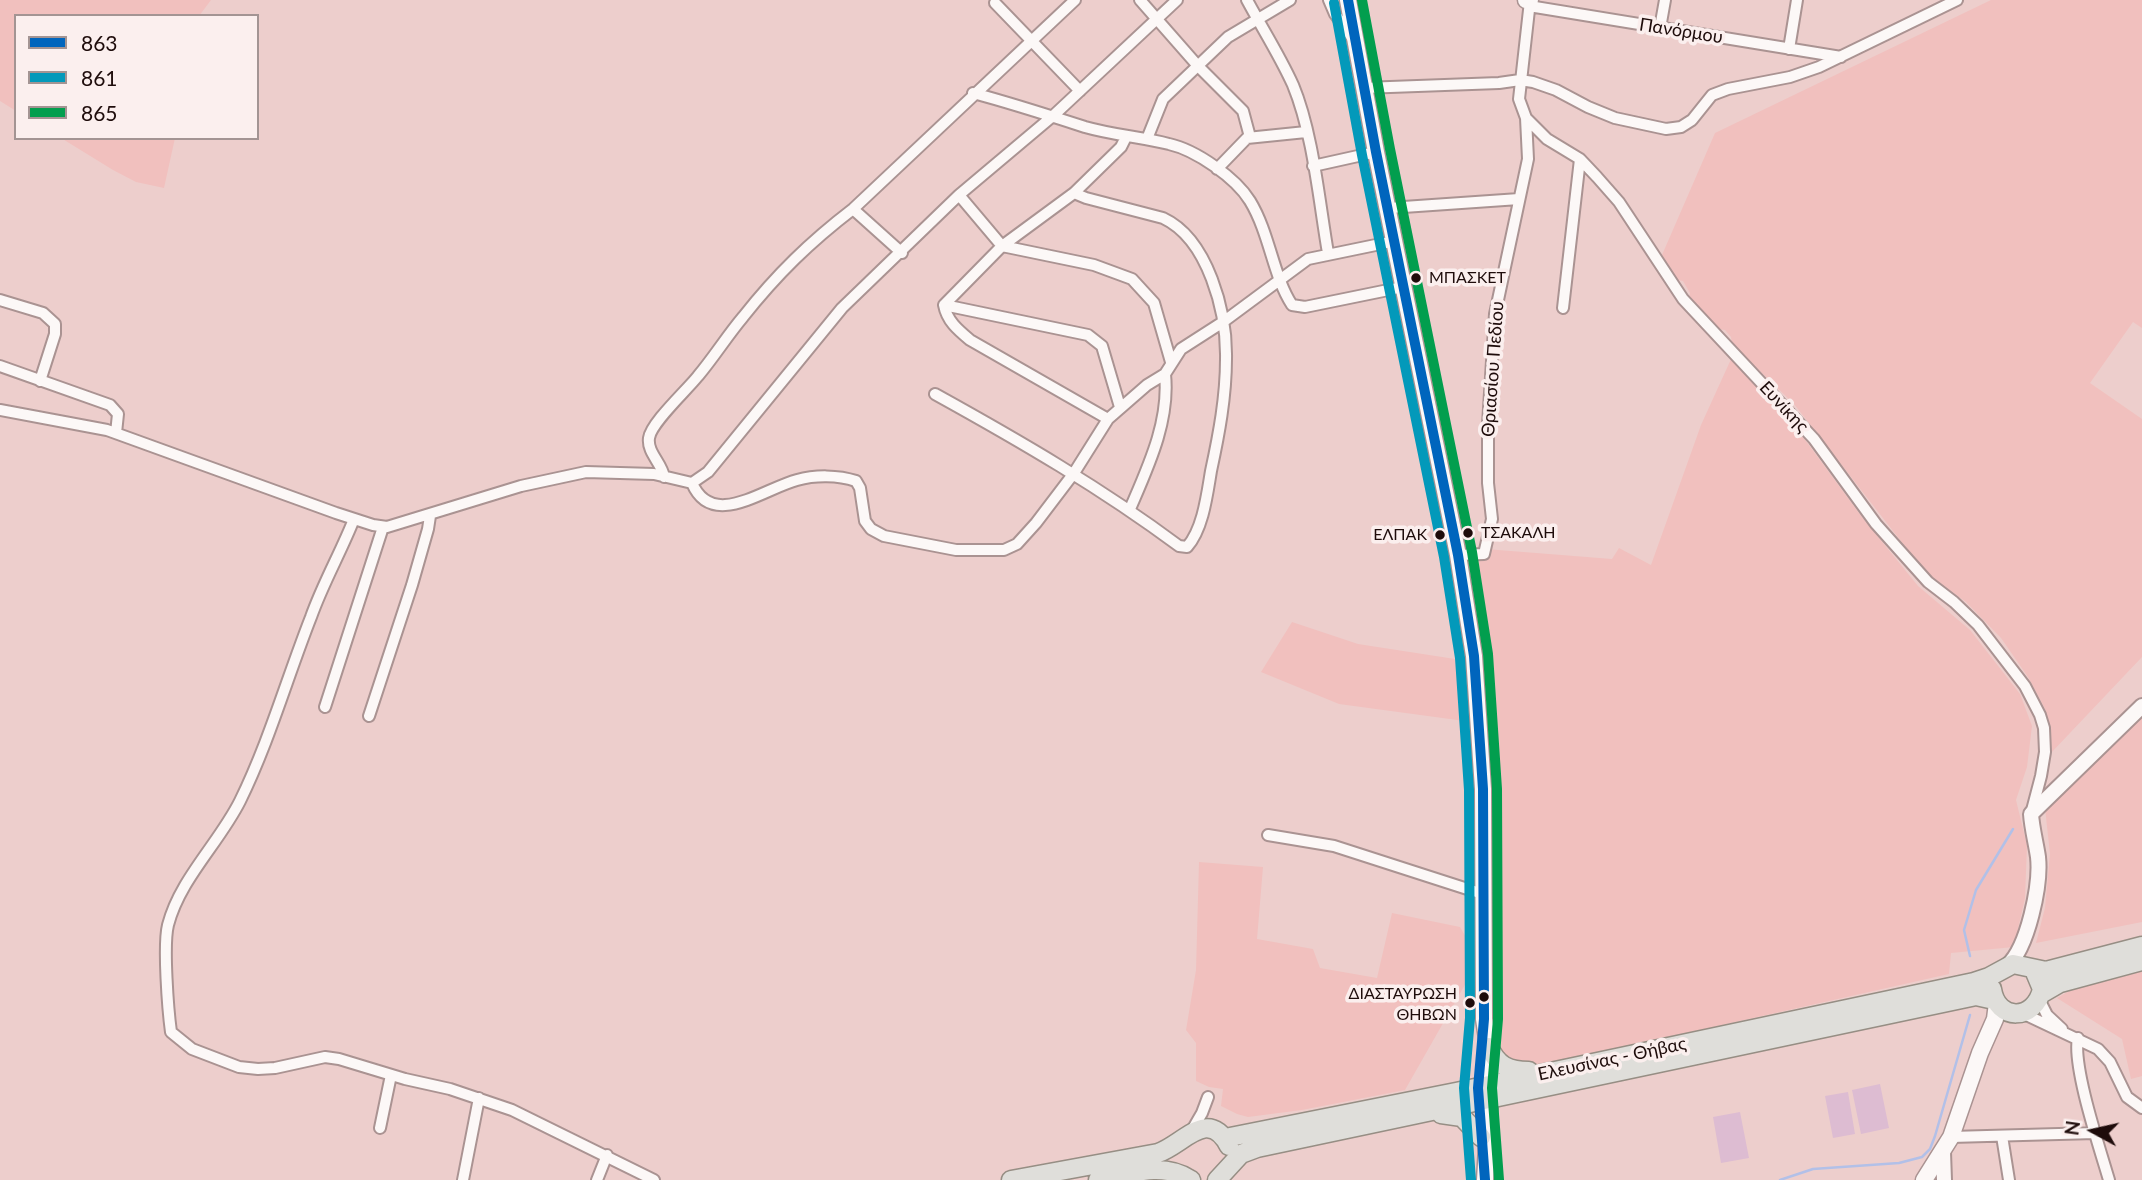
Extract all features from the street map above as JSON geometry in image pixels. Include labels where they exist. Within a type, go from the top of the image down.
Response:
[{"type":"main road","points":[[1348,0],[1363,88],[1458,555],[1474,656],[1483,789],[1484,1019],[1489,1046],[1481,1137],[1485,1157]]},
{"type":"main road","name":"Ελευσίνας - Θήβας","points":[[1224,1174],[1248,1150],[1420,1114],[1553,1071],[1974,982],[2019,964],[2046,971],[2142,946]]},
{"type":"main road","points":[[1975,1068],[2000,1029],[2019,1013],[2033,1008],[2040,997],[2053,986],[2142,961]]},
{"type":"main road","points":[[2032,969],[2041,984],[2040,997]]},
{"type":"main road","points":[[1924,1180],[1951,1137],[1994,1019],[1996,1002],[1992,987],[2002,970]]},
{"type":"main road","name":"Ελευσίνας - Θήβας","points":[[1011,1180],[1158,1153],[1205,1128],[1222,1135],[1485,1093],[1976,996],[1996,1002]]},
{"type":"main road","points":[[1996,1002],[2003,1010],[2019,1013]]},
{"type":"main road","points":[[1484,1019],[1480,1040],[1485,1093],[1485,1180]]},
{"type":"main road","points":[[1489,1046],[1498,1062],[1507,1069],[1553,1071]]},
{"type":"main road","points":[[1420,1114],[1456,1115],[1466,1120],[1481,1137]]},
{"type":"main road","name":"Ελευσίνας - Θήβας","points":[[1222,1135],[1231,1151],[1224,1174]]},
{"type":"main road","points":[[1186,1137],[1177,1158],[1187,1177]]},
{"type":"main road","points":[[1098,1180],[1161,1169],[1187,1177]]},
{"type":"street","points":[[664,477],[663,467],[650,449],[649,439],[658,419],[700,374],[772,282],[813,239],[853,209],[973,93],[1075,0]]},
{"type":"street","points":[[1140,0],[1198,66],[1243,111],[1250,137]]},
{"type":"street","points":[[0,410],[117,433],[354,519],[383,527],[430,516],[521,486],[586,472],[632,472],[692,483],[708,472],[842,308],[902,253],[959,195],[1054,115],[1177,0]]},
{"type":"street","points":[[1247,0],[1293,85],[1306,132],[1328,253]]},
{"type":"street","points":[[1147,139],[1163,99],[1228,37],[1290,0]]},
{"type":"street","points":[[1329,0],[1335,14],[1355,41]]},
{"type":"street","points":[[1660,28],[1665,0]]},
{"type":"street","points":[[1789,49],[1797,0]]},
{"type":"street","points":[[1363,88],[1520,80],[1556,90],[1615,118],[1666,130],[1681,127],[1692,120],[1713,95],[1728,89],[1790,77],[1842,57],[1957,0]]},
{"type":"street","points":[[1526,118],[1519,99],[1529,2]]},
{"type":"street","name":"Πανόρμου","points":[[1529,2],[1660,28],[1842,57]]},
{"type":"street","points":[[995,3],[1080,91]]},
{"type":"street","points":[[973,93],[1054,115],[1086,127],[1172,144],[1217,169],[1249,199],[1263,225],[1289,301],[1296,307],[1403,287]]},
{"type":"street","name":"Ευνίκης","points":[[1526,118],[1547,139],[1580,159],[1619,202],[1683,299],[1814,439],[1876,524],[1928,582],[1978,625],[2025,686],[2044,728],[2043,764],[2031,814]]},
{"type":"street","name":"Θριασίου Πεδίου","points":[[1458,555],[1484,554],[1490,532],[1492,513],[1488,483],[1488,424],[1495,314],[1528,159],[1526,118]]},
{"type":"street","points":[[1217,169],[1242,141],[1250,137],[1306,132]]},
{"type":"street","points":[[944,305],[1002,246],[1074,193],[1121,147],[1126,137]]},
{"type":"street","points":[[1313,166],[1376,152]]},
{"type":"street","points":[[1563,308],[1580,159]]},
{"type":"street","points":[[935,394],[1074,473],[1130,509],[1180,546],[1187,547],[1194,539],[1221,424],[1226,357],[1223,322],[1211,278],[1197,248],[1184,230],[1163,218],[1074,193]]},
{"type":"street","points":[[959,195],[1002,246],[1094,265],[1132,279],[1154,303],[1171,362]]},
{"type":"street","points":[[1389,208],[1519,199]]},
{"type":"street","points":[[853,209],[902,253]]},
{"type":"street","points":[[692,483],[703,500],[715,505],[731,505],[799,479],[847,478],[856,481],[860,488],[865,521],[871,529],[884,536],[956,550],[1004,550],[1017,544],[1036,523],[1074,473],[1108,419],[1165,374],[1181,349],[1223,322],[1308,258],[1395,241]]},
{"type":"street","points":[[0,300],[44,313],[55,324],[55,334],[40,381]]},
{"type":"street","points":[[944,305],[1088,335],[1102,346],[1120,407]]},
{"type":"street","points":[[944,305],[953,326],[970,340],[1108,419]]},
{"type":"street","points":[[0,366],[110,405],[118,414],[117,433]]},
{"type":"street","points":[[1130,509],[1150,462],[1161,424],[1167,391],[1165,374]]},
{"type":"street","points":[[369,716],[412,584],[430,516]]},
{"type":"street","points":[[354,519],[321,589],[252,776],[226,828],[180,896],[173,911],[167,928],[166,946],[172,1032],[185,1045],[239,1067],[275,1068],[326,1057],[479,1098],[512,1110],[654,1180]]},
{"type":"street","points":[[326,707],[383,527]]},
{"type":"street","points":[[2002,970],[2017,953],[2034,900],[2038,869],[2031,814],[2142,706]]},
{"type":"street","points":[[1268,835],[1334,846],[1483,894]]},
{"type":"street","points":[[2028,923],[2027,953],[2032,969]]},
{"type":"street","points":[[2040,997],[2047,1015],[2067,1032]]},
{"type":"street","points":[[2019,1013],[2090,1044],[2104,1055],[2127,1097],[2142,1108]]},
{"type":"street","points":[[2078,1038],[2077,1056],[2109,1180]]},
{"type":"street","points":[[380,1128],[391,1075]]},
{"type":"street","points":[[1186,1137],[1202,1113],[1208,1097],[1210,1115],[1222,1135]]},
{"type":"street","points":[[463,1180],[479,1098]]},
{"type":"street","points":[[1951,1137],[2095,1133]]},
{"type":"street","points":[[2002,1136],[2010,1180]]},
{"type":"street","points":[[1943,1152],[1944,1180]]},
{"type":"street","points":[[597,1180],[607,1156]]},
{"type":"shaded area","points":[[0,0],[211,0],[200,14],[14,14],[14,110],[0,101]]},
{"type":"shaded area","points":[[1991,0],[2142,0],[2142,328],[2133,322],[2090,383],[2142,419],[2142,657],[2051,753],[2045,709],[2028,677],[2001,638],[1966,602],[1925,572],[1794,404],[1732,344],[1731,337],[1725,330],[1717,329],[1689,298],[1690,293],[1683,281],[1678,280],[1662,255],[1715,133]]},
{"type":"shaded area","points":[[64,140],[175,140],[164,188],[136,182]]},
{"type":"shaded area","points":[[1732,357],[1806,441],[1862,517],[1918,586],[1970,630],[2020,694],[2032,726],[2027,767],[2016,800],[2027,845],[2025,898],[2014,947],[1951,953],[1949,974],[1495,1076],[1494,739],[1488,641],[1473,548],[1612,559],[1619,548],[1651,565],[1701,425]]},
{"type":"shaded area","points":[[1292,622],[1358,644],[1468,661],[1472,722],[1339,704],[1261,672]]},
{"type":"shaded area","points":[[2142,712],[2142,922],[2036,943],[2045,908],[2050,854],[2045,808]]},
{"type":"shaded area","points":[[1199,862],[1263,867],[1257,939],[1313,949],[1320,968],[1377,978],[1392,913],[1460,927],[1479,960],[1405,1090],[1302,1110],[1248,1117],[1221,1106],[1223,1089],[1196,1081],[1196,1043],[1186,1030],[1196,970]]},
{"type":"shaded area","points":[[2142,970],[2142,1076],[2131,1079],[2122,1039],[2057,998],[2085,982]]},
{"type":"shaded area","points":[[1880,1084],[1889,1128],[1861,1134],[1852,1090]]},
{"type":"shaded area","points":[[1848,1092],[1855,1134],[1833,1138],[1825,1096]]},
{"type":"shaded area","points":[[1740,1112],[1749,1158],[1721,1163],[1713,1117]]},
{"type":"waterway","points":[[1970,956],[1964,930],[1976,890],[2013,829]]},
{"type":"waterway","points":[[1780,1180],[1813,1169],[1899,1163],[1922,1157],[1930,1149],[1935,1136],[1970,1015]]},
{"type":"transit line","name":"863","points":[[1348,0],[1458,555],[1474,656],[1483,789],[1484,1019],[1478,1088],[1485,1180]]},
{"type":"transit line","name":"865","points":[[1362,0],[1472,552],[1488,654],[1497,789],[1498,1019],[1492,1088],[1499,1180]]},
{"type":"transit line","name":"861","points":[[1334,3],[1362,155],[1444,557],[1460,658],[1469,790],[1470,1018],[1464,1088],[1471,1180]]},
{"type":"place","name":"ΜΠΑΣΚΕΤ","points":[[1416,278]]},
{"type":"place","name":"ΤΣΑΚΑΛΗ","points":[[1468,533]]},
{"type":"place","name":"ΕΛΠΑΚ","points":[[1440,535]]},
{"type":"place","name":"ΔΙΑΣΤΑΥΡΩΣΗ ΘΗΒΩΝ","points":[[1470,1003]]}]
